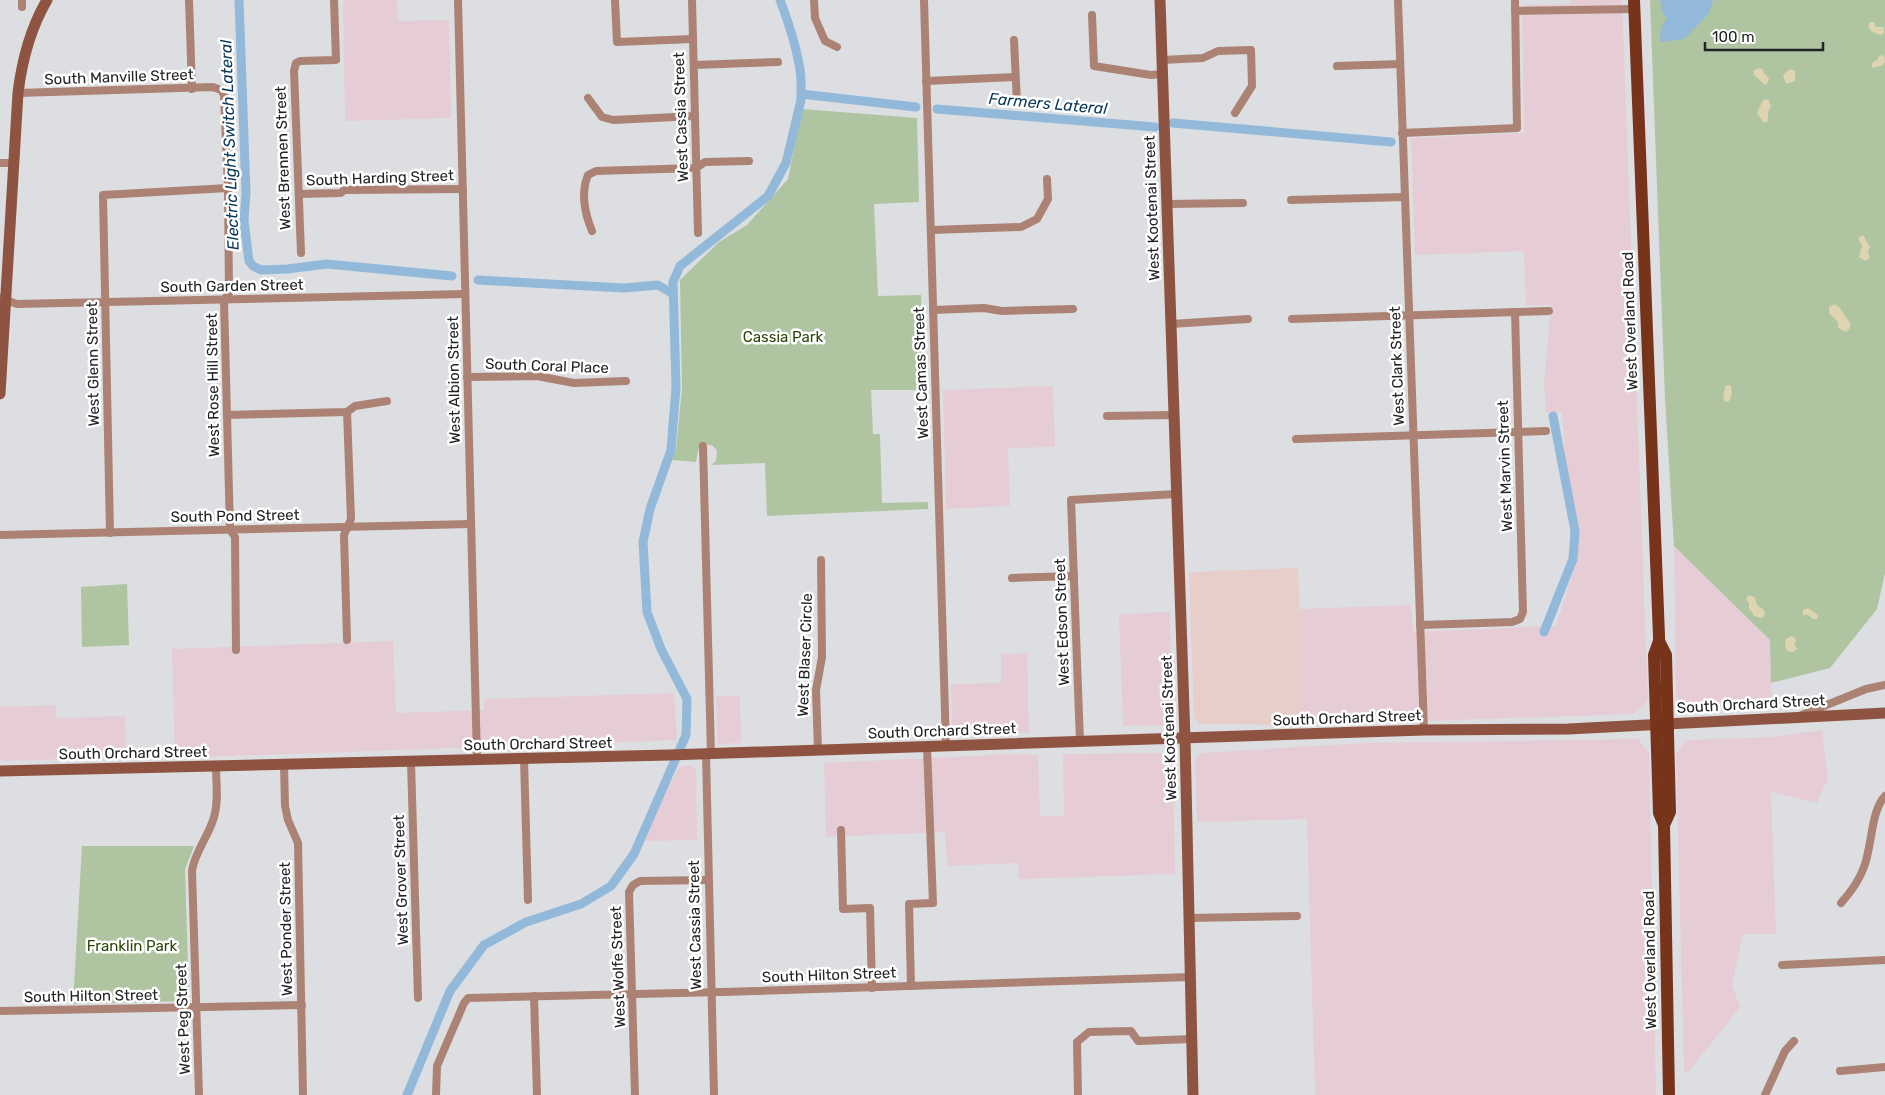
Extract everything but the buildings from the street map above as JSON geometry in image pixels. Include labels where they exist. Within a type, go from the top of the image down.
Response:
[{"type":"main road","points":[[0,394],[3,299],[18,93],[21,68],[36,18],[47,0]]},
{"type":"main road","name":"West Kootenai Street","points":[[1160,0],[1185,739],[1193,1095]]},
{"type":"main road","name":"West Overland Road","points":[[1634,4],[1659,641],[1654,655],[1662,725],[1659,812],[1664,825],[1669,1095]]},
{"type":"main road","name":"South Orchard Street","points":[[0,771],[669,756],[1424,730],[1568,729],[1885,713]]},
{"type":"street","points":[[189,0],[192,89]]},
{"type":"street","name":"West Brennen Street","points":[[301,253],[294,71],[296,63],[303,61],[336,60],[334,0]]},
{"type":"street","name":"West Albion Street","points":[[458,0],[477,760]]},
{"type":"street","points":[[615,0],[616,42],[693,40]]},
{"type":"street","name":"West Cassia Street","points":[[692,0],[698,233]]},
{"type":"street","points":[[814,0],[815,18],[825,41],[837,47]]},
{"type":"street","name":"West Camas Street","points":[[924,0],[929,80],[930,230],[946,746]]},
{"type":"street","name":"West Clark Street","points":[[1398,0],[1424,730]]},
{"type":"street","points":[[1402,133],[1517,128],[1515,0]]},
{"type":"street","points":[[1515,11],[1634,4]]},
{"type":"street","points":[[1092,15],[1094,66],[1162,74]]},
{"type":"street","points":[[1014,40],[1017,103]]},
{"type":"street","points":[[1162,60],[1203,58],[1218,51],[1251,50],[1252,86],[1235,113]]},
{"type":"street","points":[[694,65],[778,62]]},
{"type":"street","points":[[1337,66],[1400,64]]},
{"type":"street","points":[[929,80],[1015,76]]},
{"type":"street","name":"South Manville Street","points":[[18,93],[213,87],[221,90]]},
{"type":"street","name":"West Rose Hill Street","points":[[221,90],[224,102],[228,188],[229,293],[224,300],[230,530],[235,537],[236,650]]},
{"type":"street","points":[[588,98],[602,117],[613,120],[695,116]]},
{"type":"street","points":[[592,231],[585,214],[584,184],[588,175],[596,171],[696,168],[705,162],[749,161]]},
{"type":"street","points":[[0,163],[13,163]]},
{"type":"street","points":[[930,230],[1021,227],[1037,219],[1048,199],[1048,179]]},
{"type":"street","name":"West Glenn Street","points":[[110,533],[103,195],[228,188]]},
{"type":"street","name":"South Harding Street","points":[[298,194],[341,192],[344,190],[463,189]]},
{"type":"street","points":[[1291,200],[1405,197]]},
{"type":"street","points":[[1167,204],[1243,203]]},
{"type":"street","name":"South Garden Street","points":[[3,299],[16,304],[465,294]]},
{"type":"street","points":[[933,310],[984,308],[1002,311],[1073,309]]},
{"type":"street","points":[[1292,319],[1549,310]]},
{"type":"street","name":"West Marvin Street","points":[[1420,625],[1512,622],[1520,619],[1523,612],[1515,312]]},
{"type":"street","points":[[1171,324],[1248,319]]},
{"type":"street","name":"South Coral Place","points":[[467,377],[536,376],[574,382],[626,381]]},
{"type":"street","points":[[227,415],[347,412],[355,406],[387,401]]},
{"type":"street","points":[[347,412],[351,519],[344,535],[347,640]]},
{"type":"street","points":[[1107,416],[1174,415]]},
{"type":"street","points":[[1296,439],[1546,431]]},
{"type":"street","name":"West Cassia Street","points":[[703,446],[708,880],[714,1095]]},
{"type":"street","name":"West Edson Street","points":[[1080,742],[1071,500],[1176,494]]},
{"type":"street","name":"South Pond Street","points":[[0,535],[471,524]]},
{"type":"street","name":"West Blaser Circle","points":[[818,750],[816,690],[822,657],[821,560]]},
{"type":"street","points":[[1012,578],[1074,576]]},
{"type":"street","points":[[1798,716],[1866,689],[1885,685]]},
{"type":"street","points":[[911,986],[908,904],[933,903],[927,747]]},
{"type":"street","points":[[524,759],[528,900]]},
{"type":"street","name":"West Grover Street","points":[[411,762],[418,998]]},
{"type":"street","name":"West Ponder Street","points":[[284,765],[285,806],[288,820],[298,843],[303,1095]]},
{"type":"street","name":"West Peg Street","points":[[199,1095],[192,871],[195,856],[214,818],[217,803],[216,767]]},
{"type":"street","points":[[1841,903],[1855,886],[1864,867],[1876,814],[1881,800],[1885,796]]},
{"type":"street","points":[[841,830],[843,908],[870,908],[872,988]]},
{"type":"street","name":"West Wolfe Street","points":[[636,1095],[629,892],[633,885],[640,881],[708,880]]},
{"type":"street","points":[[1189,918],[1297,916]]},
{"type":"street","points":[[1782,964],[1885,960]]},
{"type":"street","name":"South Hilton Street","points":[[436,1095],[437,1066],[464,1003],[468,998],[872,988],[1191,977]]},
{"type":"street","points":[[534,996],[537,1095]]},
{"type":"street","name":"South Hilton Street","points":[[0,1011],[302,1005]]},
{"type":"street","points":[[1078,1095],[1076,1042],[1088,1032],[1131,1031],[1138,1040],[1192,1039]]},
{"type":"street","points":[[1765,1095],[1785,1051],[1794,1041]]},
{"type":"street","points":[[1840,1070],[1885,1067]]},
{"type":"shaded area","points":[[343,0],[397,0],[398,21],[449,20],[451,118],[345,121]]},
{"type":"shaded area","points":[[1571,0],[1622,0],[1648,701],[1634,714],[1303,725],[1299,609],[1411,605],[1413,632],[1556,626],[1575,566],[1579,528],[1566,474],[1562,412],[1546,413],[1544,383],[1551,305],[1526,305],[1524,251],[1415,255],[1411,138],[1524,133],[1522,5],[1570,4]]},
{"type":"shaded area","points":[[1053,386],[1055,447],[1008,448],[1010,506],[946,509],[943,390]]},
{"type":"shaded area","points":[[1674,546],[1770,640],[1772,705],[1688,708],[1676,697]]},
{"type":"shaded area","points":[[1298,568],[1303,725],[1200,724],[1194,718],[1189,572]]},
{"type":"shaded area","points":[[1170,612],[1172,719],[1167,725],[1123,726],[1119,614]]},
{"type":"shaded area","points":[[393,641],[396,713],[484,710],[484,699],[674,693],[677,740],[175,758],[172,649]]},
{"type":"shaded area","points":[[1027,653],[1029,733],[952,735],[951,684],[1001,683],[1001,654]]},
{"type":"shaded area","points":[[716,696],[740,696],[741,743],[718,744]]},
{"type":"shaded area","points":[[56,705],[56,718],[125,716],[126,757],[0,760],[0,707]]},
{"type":"shaded area","points":[[1822,730],[1828,779],[1817,803],[1771,792],[1776,934],[1743,934],[1732,985],[1740,1007],[1689,1071],[1684,1072],[1676,753],[1686,740],[1772,737]]},
{"type":"shaded area","points":[[1638,739],[1649,753],[1656,1095],[1315,1095],[1307,819],[1197,822],[1195,759],[1201,753],[1365,743]]},
{"type":"shaded area","points":[[1168,753],[1173,758],[1175,874],[1019,879],[1018,863],[947,866],[945,832],[826,837],[824,763],[1016,754],[1038,755],[1040,816],[1064,816],[1063,754]]},
{"type":"shaded area","points":[[680,766],[692,766],[696,770],[697,840],[645,841],[657,808]]},
{"type":"green space","points":[[1650,0],[1885,0],[1885,573],[1877,609],[1830,668],[1771,683],[1770,640],[1674,546],[1665,398]]},
{"type":"green space","name":"Cassia Park","points":[[802,109],[917,118],[919,202],[874,204],[878,296],[921,295],[924,390],[871,390],[873,434],[880,434],[882,503],[928,502],[928,509],[767,516],[765,463],[711,465],[716,461],[717,451],[713,446],[706,444],[698,450],[696,462],[672,460],[676,450],[682,388],[680,280],[719,242],[747,225],[788,179]]},
{"type":"green space","points":[[127,584],[129,645],[82,647],[81,587]]},
{"type":"green space","name":"Franklin Park","points":[[82,846],[194,846],[185,869],[189,1001],[73,1004]]},
{"type":"sand","points":[[1870,22],[1874,22],[1876,27],[1884,27],[1884,33],[1880,35],[1872,32],[1868,26]]},
{"type":"sand","points":[[1884,55],[1885,62],[1883,65],[1872,68],[1872,63],[1879,56]]},
{"type":"sand","points":[[1763,69],[1769,78],[1765,85],[1753,74],[1754,70]]},
{"type":"sand","points":[[1790,69],[1795,71],[1795,81],[1786,84],[1783,75]]},
{"type":"sand","points":[[1768,99],[1771,106],[1768,112],[1768,121],[1764,123],[1757,113],[1763,100]]},
{"type":"sand","points":[[1863,235],[1870,247],[1868,252],[1870,258],[1865,261],[1859,257],[1862,246],[1858,238]]},
{"type":"sand","points":[[1834,304],[1839,307],[1850,323],[1850,328],[1846,332],[1838,328],[1838,322],[1829,313],[1829,307]]},
{"type":"sand","points":[[1727,385],[1730,385],[1732,394],[1729,401],[1725,402],[1723,398]]},
{"type":"sand","points":[[1749,595],[1755,597],[1757,605],[1764,610],[1765,615],[1762,618],[1754,616],[1749,609],[1746,598]]},
{"type":"sand","points":[[1808,608],[1818,615],[1817,619],[1803,615],[1803,610]]},
{"type":"sand","points":[[1791,636],[1795,638],[1796,642],[1794,644],[1797,649],[1793,652],[1787,651],[1785,646],[1786,639]]},
{"type":"water","points":[[1660,0],[1713,0],[1709,13],[1684,39],[1660,42],[1661,27],[1667,19],[1662,11]]},
{"type":"waterway","name":"Electric Light Switch Lateral","points":[[239,0],[246,193],[244,221],[249,261],[253,266],[261,270],[327,264],[452,276]]},
{"type":"waterway","points":[[407,1095],[450,991],[484,945],[526,922],[581,904],[611,886],[634,854],[686,735],[687,699],[661,649],[647,612],[643,542],[650,509],[671,450],[676,387],[673,282],[680,266],[768,196],[786,163],[801,100],[801,82],[795,48],[780,0]]},
{"type":"waterway","name":"Farmers Lateral","points":[[801,94],[916,107]]},
{"type":"waterway","name":"Farmers Lateral","points":[[937,109],[1155,127]]},
{"type":"waterway","name":"Farmers Lateral","points":[[1173,123],[1391,142]]},
{"type":"waterway","name":"Electric Light Switch Lateral","points":[[478,280],[624,288],[658,285],[673,294]]},
{"type":"waterway","name":"Farmers Lateral","points":[[1544,632],[1573,559],[1575,531],[1553,416]]}]
